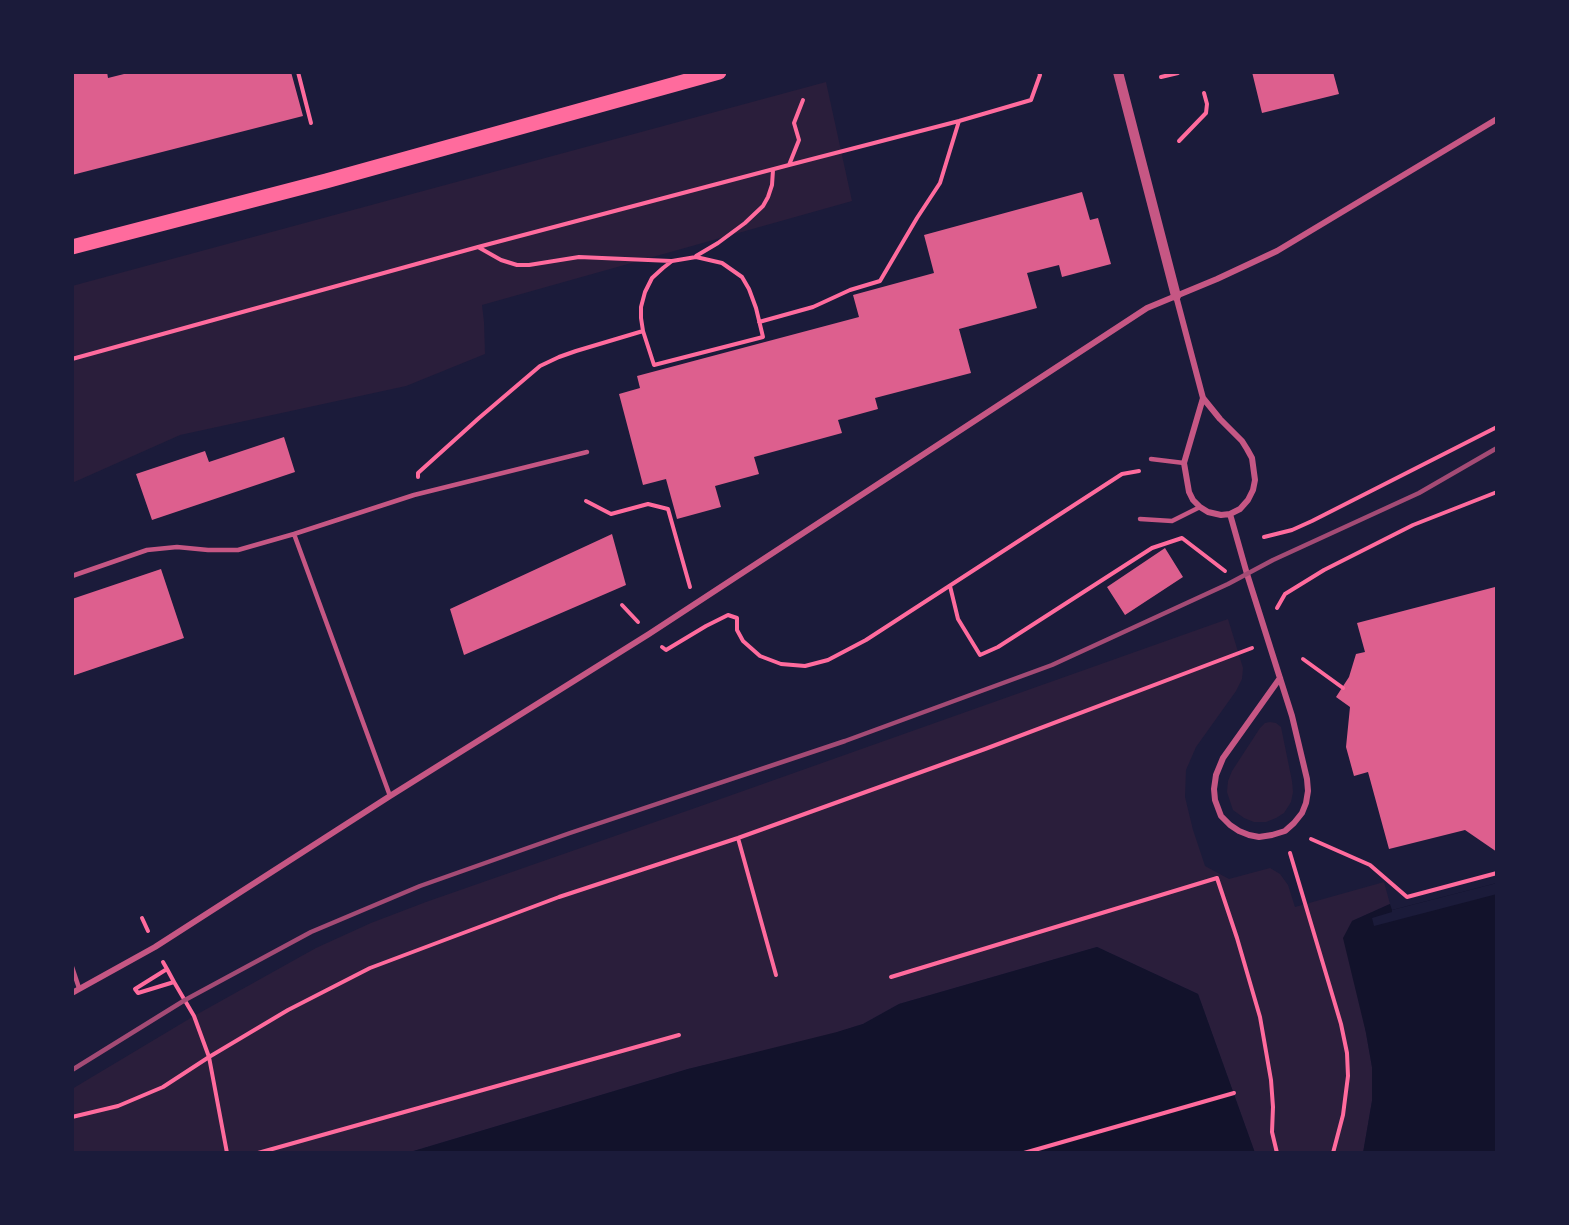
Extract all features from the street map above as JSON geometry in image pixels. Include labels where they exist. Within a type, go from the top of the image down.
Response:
[{"type":"main road","points":[[72,248],[326,181],[719,72]]},
{"type":"street","points":[[1118,72],[1203,398],[1242,441],[1252,458],[1255,480],[1253,490],[1240,509],[1230,514],[1221,515],[1208,512],[1193,500],[1189,492],[1184,463],[1203,398]]},
{"type":"street","points":[[72,993],[155,947],[649,634],[1147,308],[1277,251],[1497,118]]},
{"type":"street","points":[[1230,514],[1292,716],[1307,779],[1306,803],[1294,823],[1285,831],[1259,837],[1239,831],[1221,816],[1214,789],[1216,775],[1223,758],[1280,678]]},
{"type":"lane","points":[[72,576],[147,550],[177,547],[238,550],[414,495],[587,452]]},
{"type":"lane","points":[[1151,459],[1184,463]]},
{"type":"lane","points":[[1140,519],[1172,521],[1200,507]]},
{"type":"lane","points":[[294,534],[390,796]]},
{"type":"lane","points":[[72,967],[80,988]]},
{"type":"path","points":[[298,72],[312,123]]},
{"type":"path","points":[[72,351],[73,358],[478,247],[959,121],[1031,100],[1039,72]]},
{"type":"path","points":[[1161,77],[1178,73]]},
{"type":"path","points":[[1179,141],[1206,113],[1207,104],[1204,93]]},
{"type":"path","points":[[789,165],[799,140],[794,123],[803,100]]},
{"type":"path","points":[[759,322],[813,307],[850,290],[880,281],[940,183],[959,121]]},
{"type":"path","points":[[696,257],[745,223],[763,206],[772,185],[773,170]]},
{"type":"path","points":[[478,247],[501,260],[529,266],[579,257],[672,261],[696,257],[722,263],[742,277],[749,289],[762,337],[654,366],[643,330],[641,307],[652,278],[672,261]]},
{"type":"path","points":[[414,495],[418,473],[540,366],[576,351],[643,330]]},
{"type":"path","points":[[1264,537],[1292,530],[1312,521],[1497,427]]},
{"type":"path","points":[[622,605],[666,650],[728,615],[737,618],[737,630],[743,641],[760,656],[781,664],[805,666],[828,660],[866,640],[1122,474],[1147,472]]},
{"type":"path","points":[[1285,594],[1324,570],[1413,525],[1497,492]]},
{"type":"path","points":[[586,501],[610,514],[648,504],[668,509],[695,603]]},
{"type":"path","points":[[950,586],[958,619],[980,655],[998,647],[1152,548],[1182,538],[1225,571]]},
{"type":"path","points":[[72,1117],[118,1106],[163,1087],[288,1010],[370,968],[559,897],[738,838],[985,749],[1245,652]]},
{"type":"path","points":[[1303,659],[1342,688]]},
{"type":"path","points":[[738,838],[776,975]]},
{"type":"path","points":[[1311,839],[1370,865],[1407,897],[1497,873]]},
{"type":"path","points":[[1290,853],[1341,1024],[1347,1053],[1348,1076],[1343,1115],[1332,1153]]},
{"type":"path","points":[[891,977],[1217,878],[1260,1017],[1271,1080],[1272,1132],[1277,1153]]},
{"type":"path","points":[[142,918],[155,947],[194,1016],[209,1057],[227,1153]]},
{"type":"path","points":[[167,969],[135,989],[138,993],[174,982]]},
{"type":"path","points":[[258,1153],[680,1035]]},
{"type":"path","points":[[1024,1153],[1234,1093]]},
{"type":"shaded area","points":[[826,82],[852,201],[482,305],[485,354],[406,386],[180,435],[72,483],[72,286]]},
{"type":"shaded area","points":[[1228,619],[1243,668],[1242,679],[1196,747],[1186,770],[1185,797],[1205,866],[1229,879],[1270,868],[1280,874],[1288,885],[1295,907],[1384,882],[1390,904],[1352,921],[1372,1067],[1372,1101],[1363,1153],[1255,1153],[1198,994],[1097,947],[899,1004],[863,1024],[838,1032],[839,1048],[753,1054],[688,1069],[407,1153],[72,1153],[72,1089],[194,1016],[316,948],[371,923],[426,902]]},
{"type":"shaded area","points":[[1270,722],[1281,727],[1293,792],[1291,802],[1284,813],[1266,822],[1254,822],[1233,810],[1227,792],[1228,781],[1260,728]]},
{"type":"shaded area","points":[[1497,883],[1497,1153],[1363,1153],[1372,1101],[1372,1067],[1343,938],[1352,921],[1390,904],[1392,910]]},
{"type":"shaded area","points":[[1097,947],[1198,994],[1255,1153],[407,1153],[688,1069],[837,1032],[863,1024],[899,1004]]},
{"type":"pier","points":[[1497,883],[1497,894],[1374,926],[1372,918],[1392,912],[1392,910]]},
{"type":"building","points":[[72,72],[107,72],[108,78],[132,72],[291,72],[303,116],[72,175]]},
{"type":"building","points":[[1252,72],[1333,72],[1339,94],[1262,113]]},
{"type":"building","points":[[1082,192],[1090,220],[1098,218],[1111,264],[1062,277],[1059,265],[1027,273],[1037,308],[959,329],[971,373],[875,398],[878,409],[838,420],[842,433],[754,457],[759,474],[715,486],[721,507],[677,519],[666,479],[643,485],[619,394],[640,388],[637,376],[859,317],[853,295],[934,273],[924,235]]},
{"type":"building","points":[[284,437],[295,472],[152,520],[136,474],[205,451],[209,462]]},
{"type":"building","points":[[612,534],[626,585],[464,655],[450,609]]},
{"type":"building","points":[[1165,548],[1183,577],[1125,615],[1107,587]]},
{"type":"building","points":[[161,569],[184,638],[72,676],[72,599]]},
{"type":"building","points":[[1495,587],[1497,592],[1497,852],[1465,830],[1389,849],[1368,772],[1354,776],[1346,747],[1350,707],[1336,697],[1349,677],[1356,654],[1365,652],[1357,623]]},
{"type":"railway","points":[[72,1070],[185,1000],[311,932],[420,886],[845,741],[1052,665],[1419,493],[1497,448]]}]
